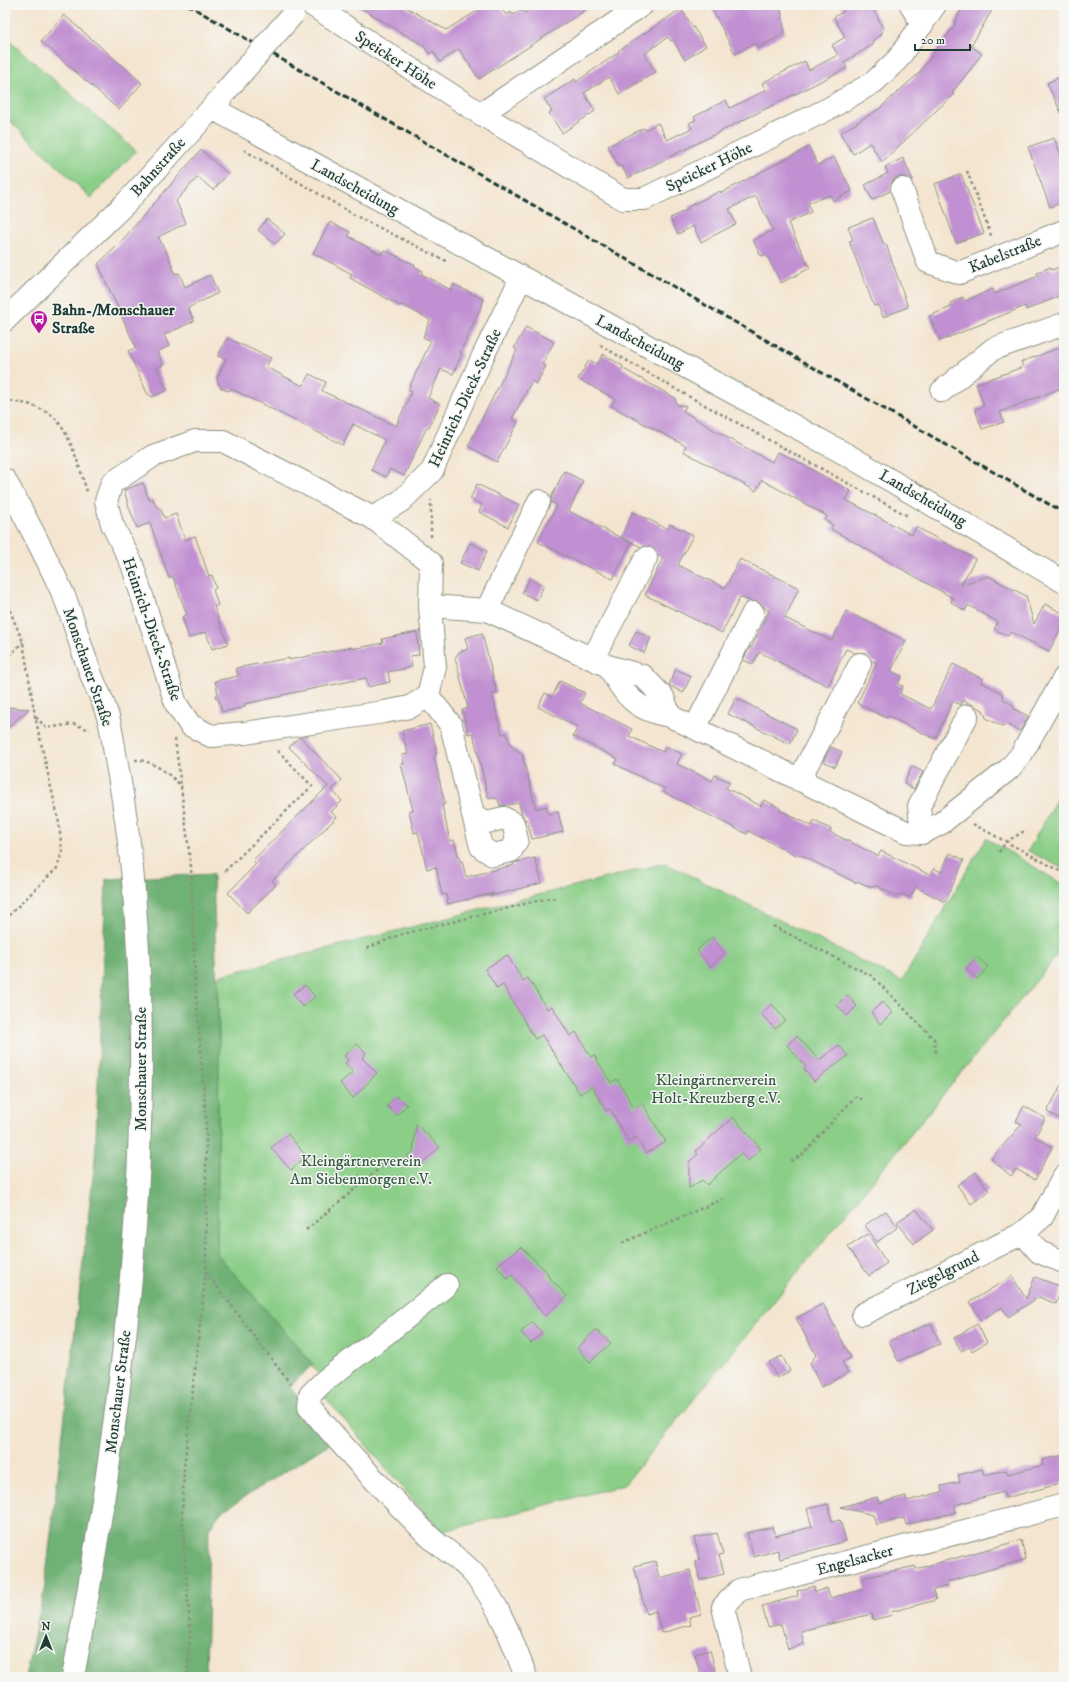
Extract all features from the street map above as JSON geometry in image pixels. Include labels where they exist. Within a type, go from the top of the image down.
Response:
[{"type":"street","points":[[481,114],[642,5]]},
{"type":"street","points":[[911,5],[922,25]]},
{"type":"street","name":"Speicker Höhe","points":[[302,8],[623,199],[644,199],[830,108],[874,82],[898,59],[934,5]]},
{"type":"street","name":"Bahnstraße","points":[[5,320],[127,202],[302,8]]},
{"type":"street","name":"Landscheidung","points":[[219,100],[521,278],[849,456],[1064,582]]},
{"type":"street","name":"Kabelstraße","points":[[902,189],[928,262],[959,273],[1064,231]]},
{"type":"street","name":"Heinrich-Dieck-Straße","points":[[373,518],[401,501],[432,471],[483,356],[521,278]]},
{"type":"street","points":[[942,390],[993,349],[1064,324]]},
{"type":"street","name":"Heinrich-Dieck-Straße","points":[[428,696],[410,707],[259,731],[211,736],[190,725],[176,704],[132,564],[112,524],[106,501],[112,482],[153,456],[195,441],[223,441],[373,518],[431,564]]},
{"type":"street","name":"Monschauer Straße","points":[[5,480],[34,531],[65,599],[90,674],[107,713],[119,775],[132,862],[140,958],[143,1047],[141,1140],[121,1379],[102,1506],[73,1677]]},
{"type":"street","points":[[487,610],[539,501]]},
{"type":"street","points":[[600,662],[646,558]]},
{"type":"street","points":[[431,564],[430,606],[435,667],[428,696],[451,725],[474,816]]},
{"type":"street","points":[[430,606],[487,610],[600,662],[643,676],[663,697],[670,716],[906,832],[922,833],[940,824],[1009,769],[1021,755],[1064,678]]},
{"type":"street","points":[[695,728],[753,613]]},
{"type":"street","points":[[799,780],[860,664]]},
{"type":"street","points":[[922,833],[919,806],[967,716]]},
{"type":"street","name":"Ziegelgrund","points":[[863,1314],[1023,1233],[1042,1217],[1064,1176]]},
{"type":"street","points":[[1023,1233],[1039,1252],[1064,1262]]},
{"type":"street","points":[[446,1285],[391,1330],[324,1381],[310,1395],[309,1406],[344,1449],[432,1538],[474,1574],[501,1617],[516,1648],[526,1677]]},
{"type":"street","name":"Engelsacker","points":[[740,1677],[723,1607],[739,1590],[1064,1505]]},
{"type":"path","points":[[1062,135],[1064,140]]},
{"type":"path","points":[[238,147],[358,217],[450,263]]},
{"type":"path","points":[[967,171],[1000,257]]},
{"type":"path","points":[[596,343],[686,395],[911,518]]},
{"type":"path","points":[[5,398],[9,401],[28,404],[48,413],[61,427],[73,448],[88,496]]},
{"type":"path","points":[[431,564],[432,471]]},
{"type":"path","points":[[5,599],[23,642],[36,716],[59,823],[62,852],[57,868],[5,919]]},
{"type":"path","points":[[5,660],[23,642]]},
{"type":"path","points":[[225,871],[312,786],[259,731]]},
{"type":"path","points":[[174,735],[191,867],[195,981],[206,1118],[206,1271],[184,1468],[182,1513],[190,1630],[187,1677]]},
{"type":"path","points":[[954,814],[1064,873]]},
{"type":"path","points":[[999,852],[1006,842],[1026,830]]},
{"type":"path","points":[[367,948],[399,935],[549,898],[557,899]]},
{"type":"path","points":[[773,926],[872,976],[934,1039],[936,1055]]},
{"type":"path","points":[[791,1161],[802,1155],[856,1097],[862,1099]]},
{"type":"path","points":[[306,1230],[386,1163]]},
{"type":"path","points":[[622,1243],[723,1199]]},
{"type":"path","points":[[206,1271],[309,1406]]},
{"type":"green space","points":[[7,39],[136,151],[91,198],[5,116],[5,41]]},
{"type":"green space","points":[[1064,785],[1064,869],[1028,851]]},
{"type":"green space","name":"Kleingärtnerverein Holt-Kreuzberg e.V.","points":[[986,838],[1064,885],[1064,947],[624,1485],[441,1532],[322,1394],[330,1386],[217,1254],[219,1045],[218,976],[665,863],[902,981]]},
{"type":"green space","points":[[213,874],[219,1045],[217,1254],[313,1364],[290,1387],[332,1442],[221,1512],[209,1529],[206,1677],[25,1677],[44,1592],[95,1160],[106,879]]},
{"type":"building","points":[[356,5],[402,5],[446,30],[487,5],[499,5],[506,15],[511,12],[513,15],[522,9],[525,13],[536,5],[593,5],[479,79],[459,49],[440,62],[433,51],[429,54],[424,46]]},
{"type":"building","points":[[710,5],[780,5],[785,33],[758,48],[755,43],[735,54]]},
{"type":"building","points":[[841,5],[871,5],[883,28],[881,35],[872,41],[874,44],[844,62],[847,68],[628,178],[622,166],[619,167],[608,146],[644,128],[645,130],[658,123],[667,140],[692,128],[689,123],[696,120],[694,117],[726,100],[730,108],[766,90],[762,83],[805,61],[809,70],[838,55],[832,45],[845,37],[834,17],[844,11]]},
{"type":"building","points":[[964,5],[995,5],[971,46],[982,54],[952,93],[954,94],[882,162],[870,143],[853,154],[840,133],[879,109],[919,73],[955,25],[954,24]]},
{"type":"building","points":[[681,9],[706,46],[685,60],[673,40],[671,41],[668,37],[644,54],[656,72],[619,94],[609,77],[584,93],[595,111],[562,133],[549,113],[552,111],[544,99],[575,79],[576,82],[619,52],[618,51]]},
{"type":"building","points":[[64,15],[142,83],[119,110],[41,41]]},
{"type":"building","points":[[1064,75],[1064,119],[1047,83]]},
{"type":"building","points":[[1054,138],[1064,162],[1064,202],[1050,207],[1028,147]]},
{"type":"building","points":[[809,147],[818,165],[834,157],[852,191],[833,201],[830,195],[808,203],[811,212],[788,223],[810,268],[781,283],[766,254],[761,256],[753,240],[773,230],[756,196],[729,209],[736,224],[701,242],[693,226],[678,234],[670,218],[689,209],[688,207],[720,191],[721,193]]},
{"type":"building","points":[[201,150],[228,174],[213,190],[198,177],[176,201],[186,223],[158,237],[167,253],[175,274],[179,273],[185,287],[210,275],[218,293],[188,308],[194,321],[164,335],[169,346],[157,352],[163,365],[157,368],[167,390],[152,397],[147,393],[128,351],[136,348],[98,264],[117,246]]},
{"type":"building","points":[[903,158],[913,180],[911,181],[904,177],[897,177],[892,181],[890,191],[872,200],[865,185],[888,173],[885,167]]},
{"type":"building","points":[[961,174],[984,233],[956,243],[935,184]]},
{"type":"building","points":[[873,218],[884,245],[886,244],[908,307],[883,317],[878,305],[874,306],[849,241],[853,240],[848,227]]},
{"type":"building","points":[[267,219],[285,234],[275,244],[258,230]]},
{"type":"building","points":[[330,222],[350,232],[348,236],[381,255],[384,250],[415,265],[414,266],[423,271],[421,274],[451,290],[454,284],[484,300],[460,353],[462,354],[453,374],[441,369],[428,398],[440,404],[429,427],[427,427],[404,476],[390,469],[386,477],[371,470],[385,440],[353,424],[343,445],[232,389],[227,391],[220,387],[217,378],[226,359],[218,356],[227,338],[271,358],[266,367],[303,386],[309,374],[326,382],[322,391],[396,426],[412,391],[408,390],[431,341],[423,337],[430,320],[403,305],[400,306],[350,278],[352,274],[313,253]]},
{"type":"building","points":[[1064,265],[1064,294],[1026,310],[1025,306],[940,341],[929,316],[951,307],[950,303],[963,297],[965,301],[993,289],[995,294],[1038,276],[1037,273],[1050,267],[1052,270]]},
{"type":"building","points":[[526,327],[554,342],[542,364],[546,366],[536,384],[532,381],[512,419],[518,422],[497,462],[468,446],[517,350],[514,348]]},
{"type":"building","points":[[1064,346],[1064,387],[1000,412],[1004,422],[982,429],[975,409],[984,406],[976,384],[1023,367],[1021,362]]},
{"type":"building","points":[[603,354],[623,366],[622,368],[675,398],[677,405],[686,406],[683,411],[717,432],[772,462],[777,452],[785,455],[851,491],[846,500],[912,535],[916,527],[975,559],[961,585],[988,576],[1026,596],[1034,624],[1045,604],[1064,614],[1064,623],[1049,651],[1011,632],[1008,636],[994,629],[998,622],[968,605],[965,611],[951,602],[953,598],[831,529],[833,525],[825,520],[827,516],[762,480],[756,491],[683,451],[686,446],[611,406],[615,399],[578,379],[589,360],[597,364]]},
{"type":"building","points":[[564,471],[583,481],[569,511],[631,543],[613,579],[538,542],[557,505],[551,502],[551,498]]},
{"type":"building","points":[[143,483],[149,500],[153,499],[156,506],[161,509],[164,518],[176,514],[185,540],[195,536],[209,576],[212,575],[216,588],[213,590],[218,605],[214,607],[228,644],[212,649],[206,632],[189,638],[182,617],[187,615],[173,577],[169,578],[150,523],[137,528],[129,507],[124,490]]},
{"type":"building","points":[[477,484],[519,505],[508,527],[479,512],[482,505],[470,499]]},
{"type":"building","points":[[633,512],[668,529],[670,524],[693,535],[678,565],[725,588],[740,559],[799,588],[785,618],[832,641],[846,611],[906,641],[891,671],[902,676],[898,684],[903,686],[900,694],[931,709],[953,664],[983,679],[981,682],[1002,693],[1004,700],[1013,705],[1014,709],[1028,716],[1020,731],[1006,724],[1002,726],[986,718],[983,710],[963,700],[961,705],[953,701],[935,739],[888,716],[886,718],[857,703],[877,663],[872,661],[865,653],[855,653],[846,649],[828,686],[759,652],[753,664],[743,660],[750,647],[751,648],[769,611],[758,602],[740,597],[722,633],[645,595],[663,558],[651,547],[641,547],[621,537]]},
{"type":"building","points":[[470,543],[487,551],[478,571],[460,563]]},
{"type":"building","points":[[530,578],[544,585],[537,600],[522,593]]},
{"type":"building","points":[[636,631],[651,638],[644,653],[629,646]]},
{"type":"building","points":[[417,632],[419,655],[410,656],[412,667],[388,672],[390,682],[368,687],[366,678],[282,695],[244,704],[245,707],[222,712],[219,700],[215,697],[218,693],[215,681],[238,676],[236,668],[289,658],[289,660],[351,647],[352,649],[383,643],[382,639]]},
{"type":"building","points":[[482,633],[497,693],[492,694],[502,734],[506,733],[511,746],[522,754],[536,809],[546,806],[548,814],[558,812],[563,832],[532,839],[527,820],[525,820],[522,815],[519,803],[500,806],[498,799],[488,797],[473,733],[468,734],[462,710],[468,708],[455,658],[459,652],[468,649],[465,638]]},
{"type":"building","points":[[676,669],[691,676],[683,693],[669,685]]},
{"type":"building","points":[[560,681],[585,693],[580,703],[632,729],[629,736],[663,752],[666,746],[682,754],[677,764],[712,781],[715,775],[730,782],[726,788],[761,806],[764,800],[780,808],[779,810],[812,826],[814,821],[831,829],[830,832],[878,856],[881,851],[930,875],[934,868],[941,872],[950,853],[964,860],[945,902],[916,887],[910,897],[903,894],[896,896],[877,886],[870,887],[857,881],[856,883],[799,854],[798,856],[748,831],[747,834],[663,792],[665,789],[615,764],[618,759],[573,736],[578,727],[538,707],[545,693],[552,697]]},
{"type":"building","points":[[736,698],[797,729],[790,744],[728,714]]},
{"type":"building","points":[[5,707],[29,709],[5,730]]},
{"type":"building","points":[[430,724],[436,748],[436,756],[434,757],[445,804],[442,805],[450,841],[454,840],[466,877],[535,858],[542,883],[490,896],[494,893],[448,904],[446,894],[442,895],[436,867],[427,869],[418,832],[414,833],[409,811],[413,810],[401,764],[404,764],[402,755],[408,754],[402,731]]},
{"type":"building","points":[[300,737],[342,780],[332,790],[342,801],[331,812],[337,817],[272,881],[276,885],[247,913],[228,893],[256,864],[253,860],[328,786],[289,747]]},
{"type":"building","points":[[831,747],[842,752],[835,767],[823,761]]},
{"type":"building","points":[[912,766],[923,772],[914,789],[904,784]]},
{"type":"building","points":[[712,937],[725,953],[710,967],[697,950]]},
{"type":"building","points":[[507,955],[523,981],[528,978],[547,1009],[552,1006],[570,1036],[576,1032],[591,1057],[594,1055],[611,1083],[617,1079],[634,1108],[642,1103],[666,1142],[646,1153],[636,1137],[628,1141],[610,1109],[606,1111],[592,1086],[580,1094],[542,1035],[535,1039],[503,985],[497,989],[485,969]]},
{"type":"building","points":[[977,957],[988,967],[977,979],[966,969]]},
{"type":"building","points":[[305,985],[315,997],[303,1007],[293,994]]},
{"type":"building","points":[[847,995],[857,1006],[847,1016],[837,1005]]},
{"type":"building","points":[[883,1002],[893,1013],[880,1024],[871,1012]]},
{"type":"building","points":[[772,1004],[785,1020],[775,1029],[761,1014]]},
{"type":"building","points":[[797,1036],[819,1060],[839,1045],[848,1056],[814,1081],[804,1069],[806,1067],[787,1045]]},
{"type":"building","points":[[357,1044],[366,1053],[362,1058],[377,1073],[353,1098],[340,1083],[353,1072],[345,1063],[348,1060],[344,1056]]},
{"type":"building","points":[[1064,1080],[1064,1121],[1047,1112]]},
{"type":"building","points":[[396,1096],[407,1105],[397,1115],[387,1106]]},
{"type":"building","points":[[1024,1106],[1045,1118],[1035,1137],[1052,1147],[1035,1180],[1016,1169],[1011,1176],[991,1159],[1022,1124],[1016,1121]]},
{"type":"building","points":[[733,1117],[761,1149],[748,1161],[741,1153],[707,1185],[702,1180],[689,1188],[689,1162],[698,1154],[696,1151]]},
{"type":"building","points":[[416,1124],[440,1147],[417,1168],[407,1156],[413,1152]]},
{"type":"building","points":[[288,1134],[306,1156],[291,1170],[271,1148]]},
{"type":"building","points":[[976,1172],[989,1191],[971,1204],[957,1185]]},
{"type":"building","points":[[916,1209],[933,1230],[914,1244],[897,1222]]},
{"type":"building","points":[[886,1211],[898,1227],[877,1242],[865,1225]]},
{"type":"building","points":[[868,1234],[887,1263],[869,1276],[848,1247]]},
{"type":"building","points":[[521,1247],[548,1273],[547,1275],[567,1296],[545,1316],[512,1275],[507,1279],[497,1266]]},
{"type":"building","points":[[1012,1276],[1026,1299],[1035,1277],[1062,1287],[1056,1304],[1039,1297],[1008,1317],[1002,1307],[981,1320],[970,1302]]},
{"type":"building","points":[[823,1304],[851,1358],[842,1362],[848,1373],[821,1387],[810,1363],[816,1355],[796,1318]]},
{"type":"building","points":[[532,1322],[542,1333],[531,1343],[521,1332]]},
{"type":"building","points":[[931,1323],[940,1344],[898,1361],[889,1341]]},
{"type":"building","points":[[977,1324],[987,1342],[972,1351],[969,1347],[961,1351],[954,1338]]},
{"type":"building","points":[[596,1330],[611,1343],[590,1362],[577,1348]]},
{"type":"building","points":[[782,1356],[790,1371],[777,1378],[769,1362]]},
{"type":"building","points":[[1064,1455],[1064,1483],[1005,1498],[1004,1492],[955,1505],[956,1512],[906,1525],[904,1518],[876,1525],[873,1515],[841,1507],[877,1497],[879,1503],[906,1496],[907,1501],[942,1492],[941,1486],[960,1482],[958,1475],[982,1469],[984,1475],[1006,1470],[1008,1474],[1043,1465],[1042,1460]]},
{"type":"building","points":[[828,1504],[832,1522],[840,1520],[846,1541],[780,1559],[778,1550],[754,1557],[747,1533],[772,1527],[775,1536],[812,1527],[807,1509]]},
{"type":"building","points":[[717,1533],[723,1554],[719,1555],[724,1574],[700,1580],[695,1561],[700,1559],[694,1538]]},
{"type":"building","points":[[1021,1540],[1026,1559],[947,1582],[948,1586],[933,1590],[936,1600],[891,1612],[892,1615],[873,1620],[872,1614],[801,1631],[804,1644],[788,1649],[781,1624],[768,1627],[762,1606],[798,1596],[797,1591],[814,1586],[815,1592],[827,1588],[830,1598],[865,1589],[863,1578],[915,1566],[916,1569]]},
{"type":"building","points":[[655,1561],[659,1578],[690,1570],[701,1614],[689,1617],[691,1625],[661,1633],[656,1611],[646,1614],[634,1566]]},
{"type":"building","points":[[710,1650],[717,1677],[701,1677],[695,1654]]},
{"type":"railway","points":[[188,5],[1064,513]]},
{"type":"place","name":"Bahn-/Monschauer Straße","points":[[39,334]]},
{"type":"park label","name":"Kleingärtnerverein Am Siebenmorgen e.V.","points":[[361,1170]]}]
